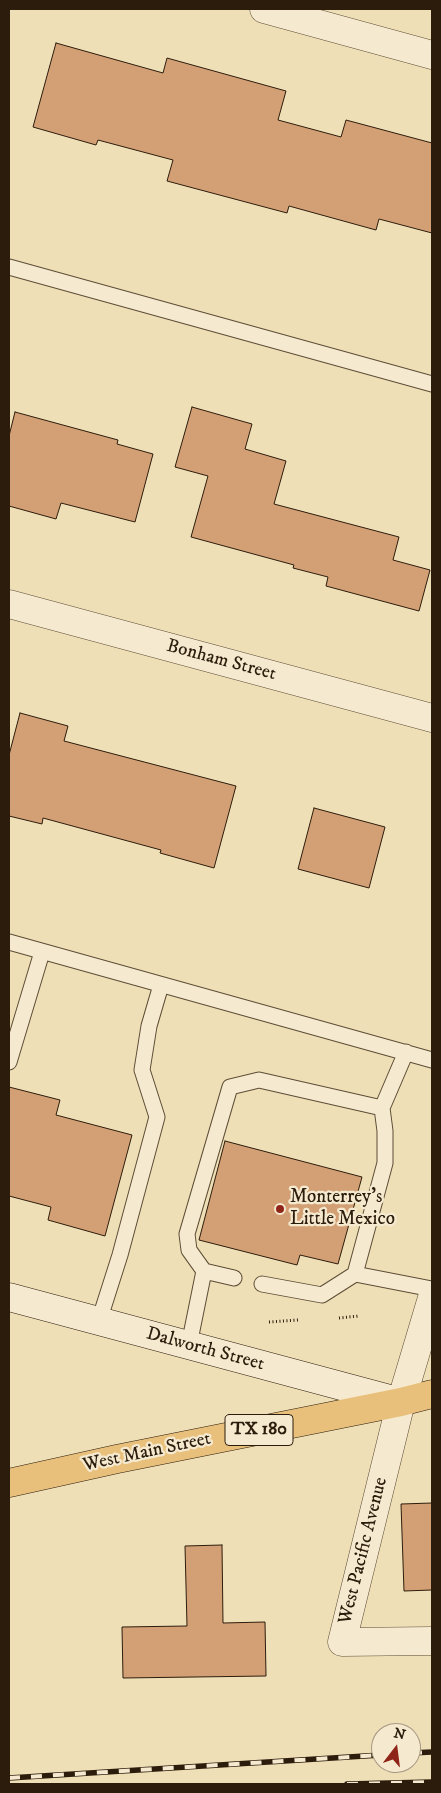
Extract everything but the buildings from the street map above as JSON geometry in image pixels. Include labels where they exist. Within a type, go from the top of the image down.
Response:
[{"type":"main road","name":"West Main Street","points":[[9,1483],[432,1394]]},
{"type":"street","points":[[264,9],[432,55]]},
{"type":"street","name":"Bonham Street","points":[[9,604],[432,718]]},
{"type":"street","name":"Dalworth Street","points":[[9,1297],[401,1402]]},
{"type":"street","points":[[401,1402],[432,1298]]},
{"type":"street","name":"West Pacific Avenue","points":[[401,1402],[342,1642],[432,1641]]},
{"type":"lane","points":[[9,267],[432,384]]},
{"type":"lane","points":[[9,942],[432,1060]]},
{"type":"lane","points":[[9,1062],[42,952]]},
{"type":"lane","points":[[99,1321],[120,1255],[157,1117],[142,1070],[149,1026],[161,985]]},
{"type":"lane","points":[[356,1274],[385,1163],[385,1131],[382,1108],[406,1052]]},
{"type":"lane","points":[[234,1278],[204,1271],[189,1250],[187,1234],[230,1087],[258,1080],[382,1108]]},
{"type":"lane","points":[[189,1346],[204,1271]]},
{"type":"lane","points":[[262,1284],[322,1295],[356,1274],[432,1289]]},
{"type":"railway","points":[[421,1753],[432,1752]]},
{"type":"railway","points":[[9,1778],[371,1756]]},
{"type":"railway","points":[[347,1784],[432,1782]]},
{"type":"place","name":"Monterrey's Little Mexico","points":[[280,1209]]}]
